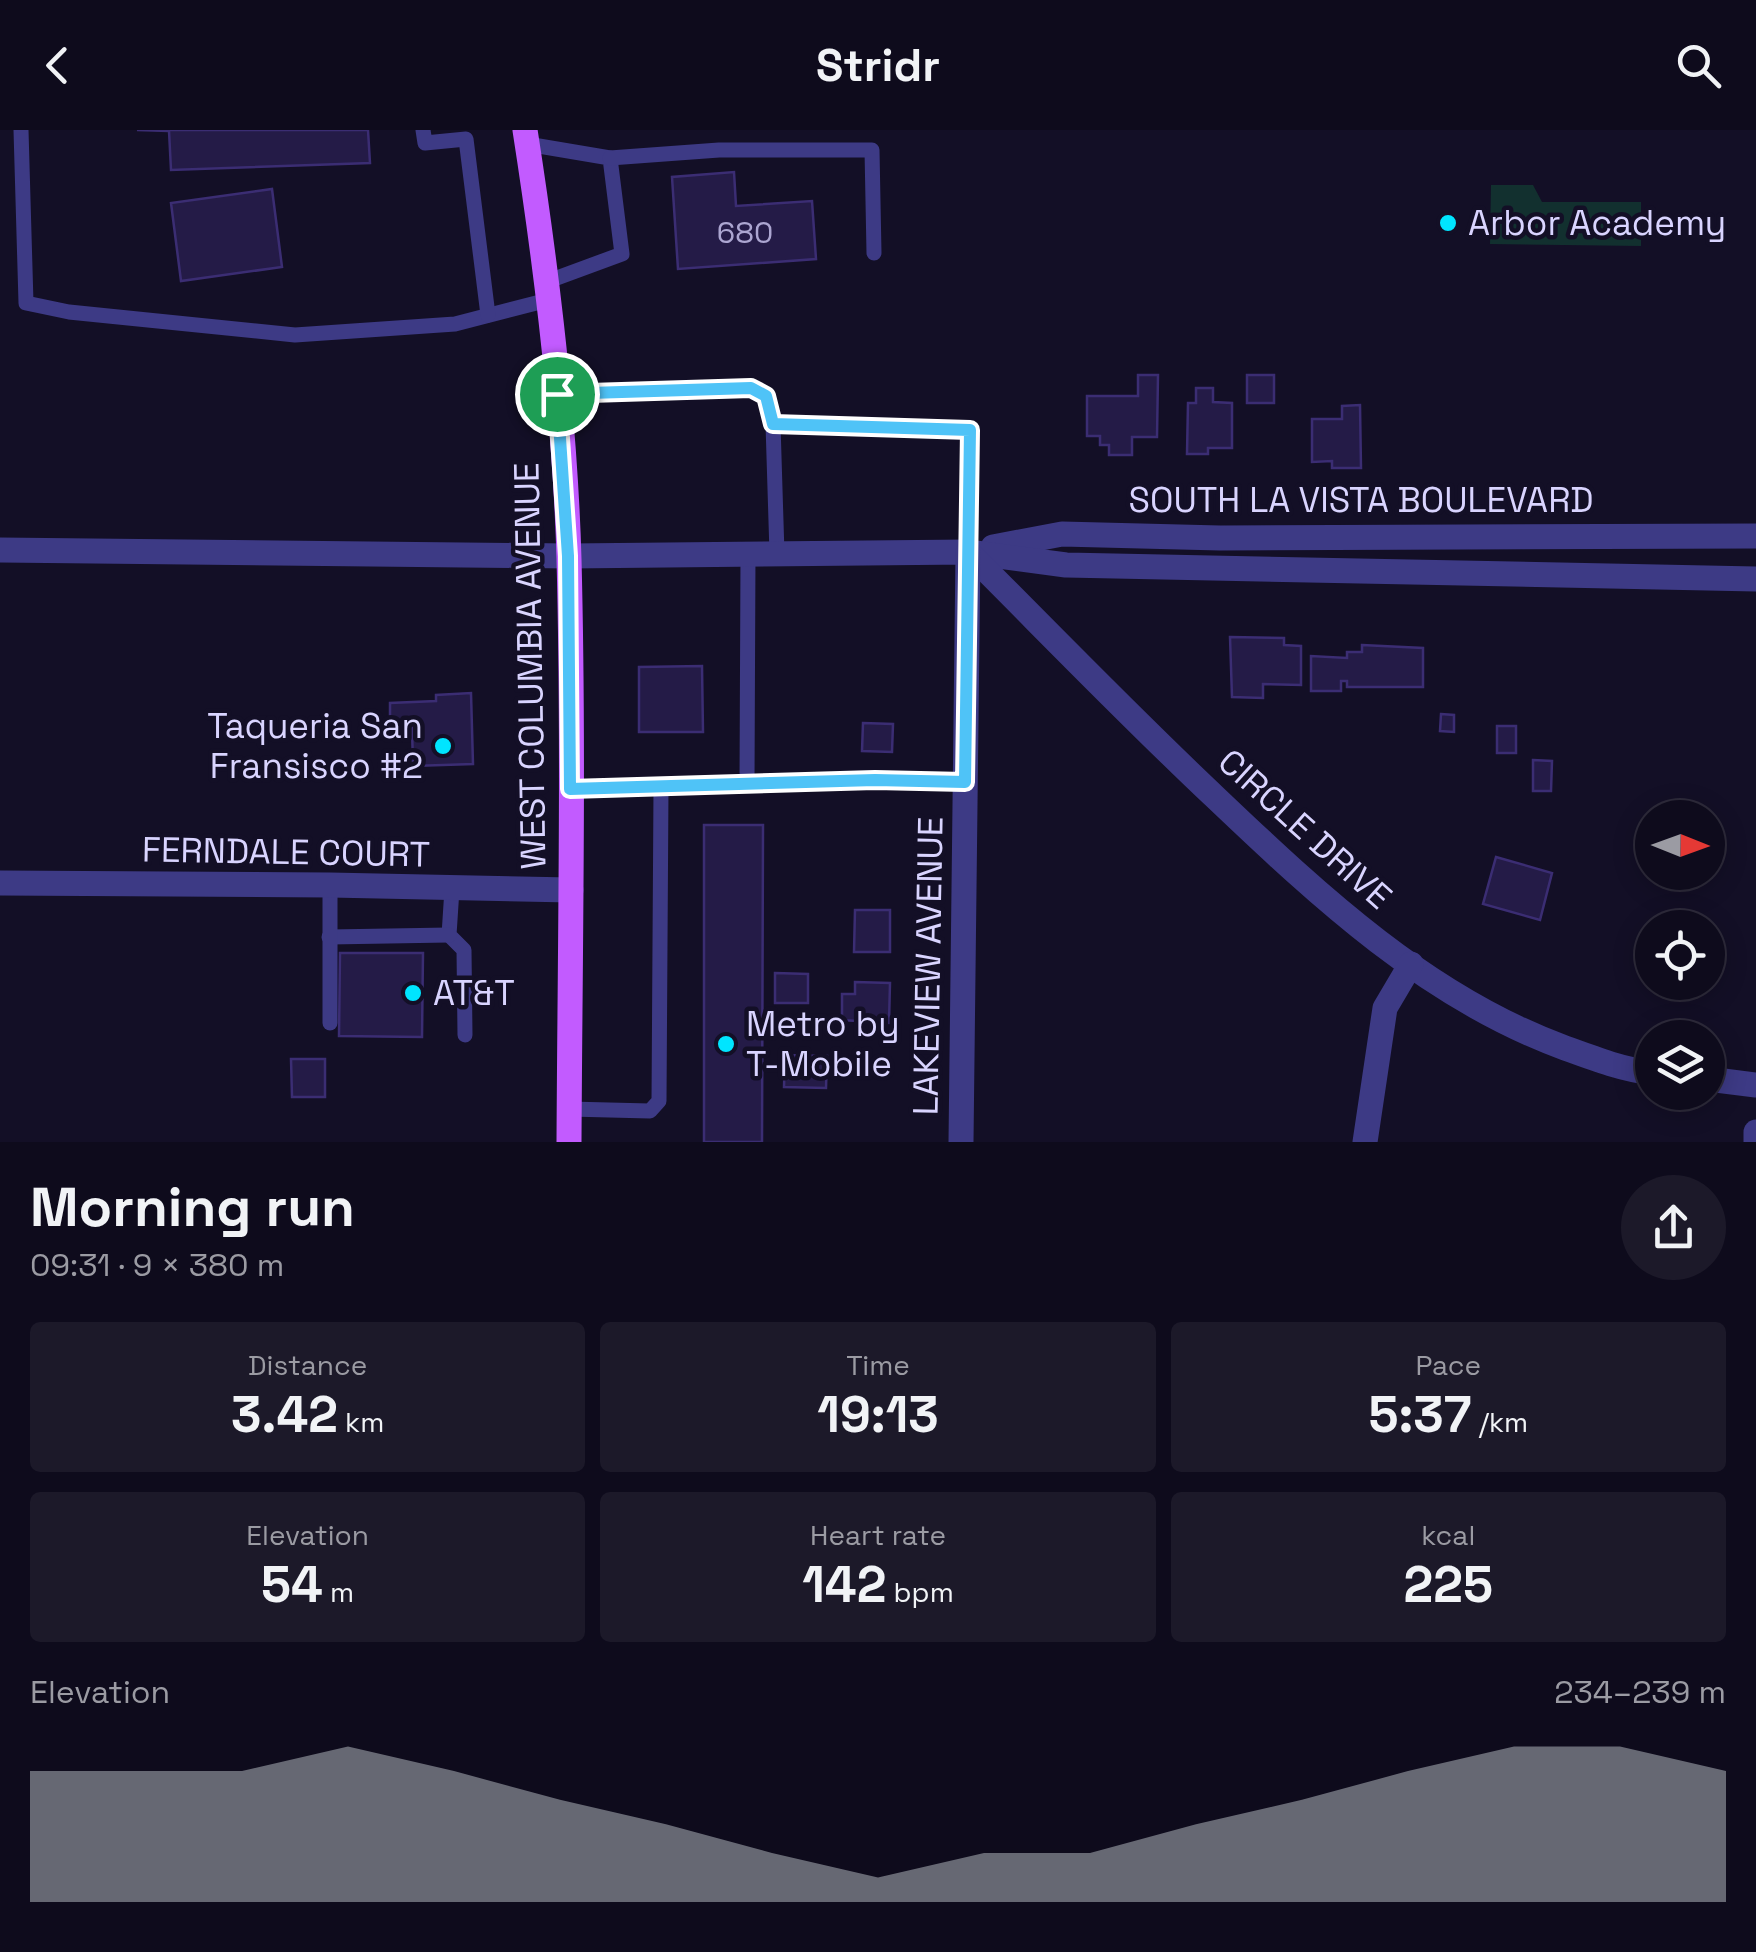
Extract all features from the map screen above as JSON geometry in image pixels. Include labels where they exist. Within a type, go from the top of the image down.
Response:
[{"type":"main road","name":"WEST COLUMBIA AVENUE","points":[[526,137],[547,291],[568,556],[569,1142]]},
{"type":"street","name":"SOUTH LA VISTA BOULEVARD","points":[[968,552],[1062,534],[1220,538],[1756,536]]},
{"type":"street","name":"SOUTH LA VISTA BOULEVARD","points":[[0,550],[568,556],[968,552],[1066,565],[1756,579]]},
{"type":"street","name":"LAKEVIEW AVENUE","points":[[961,1142],[968,552]]},
{"type":"street","name":"CIRCLE DRIVE","points":[[968,552],[1153,738],[1320,896],[1435,983],[1518,1031],[1635,1071]]},
{"type":"street","name":"FERNDALE COURT","points":[[0,884],[330,884],[570,890]]},
{"type":"street","points":[[1365,1142],[1385,1008],[1410,964]]},
{"type":"street","points":[[1725,1081],[1756,1085]]},
{"type":"street","points":[[1756,1132],[1756,1142]]},
{"type":"lane","points":[[22,130],[26,303],[69,312],[295,335],[455,324],[547,291],[622,254],[610,158]]},
{"type":"lane","points":[[423,130],[424,143],[466,139],[488,315]]},
{"type":"lane","points":[[526,137],[610,158],[720,150],[872,150],[874,253]]},
{"type":"lane","points":[[557,394],[751,388],[766,396],[773,424],[777,554]]},
{"type":"lane","points":[[773,424],[970,430],[968,552]]},
{"type":"lane","points":[[747,783],[748,554]]},
{"type":"lane","points":[[570,789],[965,782]]},
{"type":"lane","points":[[569,1110],[650,1111],[659,1101],[661,788]]},
{"type":"lane","points":[[330,884],[330,1023]]},
{"type":"lane","points":[[449,935],[452,890]]},
{"type":"lane","points":[[330,937],[449,935],[464,950],[464,1035]]},
{"type":"green space","points":[[1491,185],[1533,185],[1542,202],[1641,202],[1641,246],[1490,244]]},
{"type":"building","points":[[137,130],[368,130],[370,163],[171,170],[169,131]]},
{"type":"building","points":[[734,172],[736,206],[812,201],[816,259],[678,269],[672,177]]},
{"type":"building","points":[[272,189],[282,267],[181,281],[171,203]]},
{"type":"building","points":[[1138,375],[1158,375],[1157,437],[1132,437],[1132,455],[1109,455],[1109,445],[1100,445],[1100,436],[1087,436],[1087,396],[1138,396]]},
{"type":"building","points":[[1247,375],[1274,375],[1274,403],[1247,403]]},
{"type":"building","points":[[1196,388],[1213,388],[1213,402],[1232,403],[1232,448],[1208,448],[1208,454],[1187,454],[1188,403],[1196,403]]},
{"type":"building","points":[[1360,405],[1361,468],[1332,468],[1332,461],[1312,462],[1312,419],[1342,419],[1342,406]]},
{"type":"building","points":[[1230,637],[1284,638],[1284,645],[1301,646],[1301,685],[1263,684],[1263,698],[1232,697]]},
{"type":"building","points":[[1362,645],[1423,648],[1423,687],[1347,687],[1347,681],[1341,681],[1341,691],[1311,691],[1311,656],[1347,658],[1347,652],[1362,652]]},
{"type":"building","points":[[702,666],[703,732],[639,732],[639,667]]},
{"type":"building","name":"Taqueria San Fransisco #2","points":[[471,693],[473,764],[413,766],[412,728],[390,728],[390,703],[436,701],[436,695]]},
{"type":"building","points":[[1441,714],[1454,715],[1454,732],[1440,731]]},
{"type":"building","points":[[863,723],[893,724],[892,752],[862,751]]},
{"type":"building","points":[[1497,726],[1516,726],[1516,753],[1497,753]]},
{"type":"building","points":[[1533,760],[1552,761],[1551,791],[1533,791]]},
{"type":"building","points":[[704,825],[763,825],[762,1142],[704,1142]]},
{"type":"building","points":[[1496,857],[1552,873],[1540,920],[1483,904]]},
{"type":"building","points":[[855,910],[890,910],[890,952],[854,952]]},
{"type":"building","points":[[340,953],[423,953],[422,1037],[339,1036]]},
{"type":"building","points":[[775,973],[808,974],[808,1003],[775,1003]]},
{"type":"building","points":[[855,982],[890,983],[889,1023],[842,1020],[842,994],[855,994]]},
{"type":"building","points":[[785,1055],[827,1056],[826,1088],[784,1087]]},
{"type":"building","points":[[291,1059],[325,1059],[325,1097],[292,1097]]},
{"type":"place","name":"Arbor Academy","points":[[1448,223]]},
{"type":"place","name":"Taqueria San Fransisco #2","points":[[443,746]]},
{"type":"place","name":"AT&T","points":[[413,993]]},
{"type":"place","name":"Metro by T-Mobile","points":[[726,1044]]},
{"type":"route","points":[[751,388],[766,396],[773,424],[970,430],[965,782],[875,780],[570,789],[568,556],[557,394],[751,388]]}]
